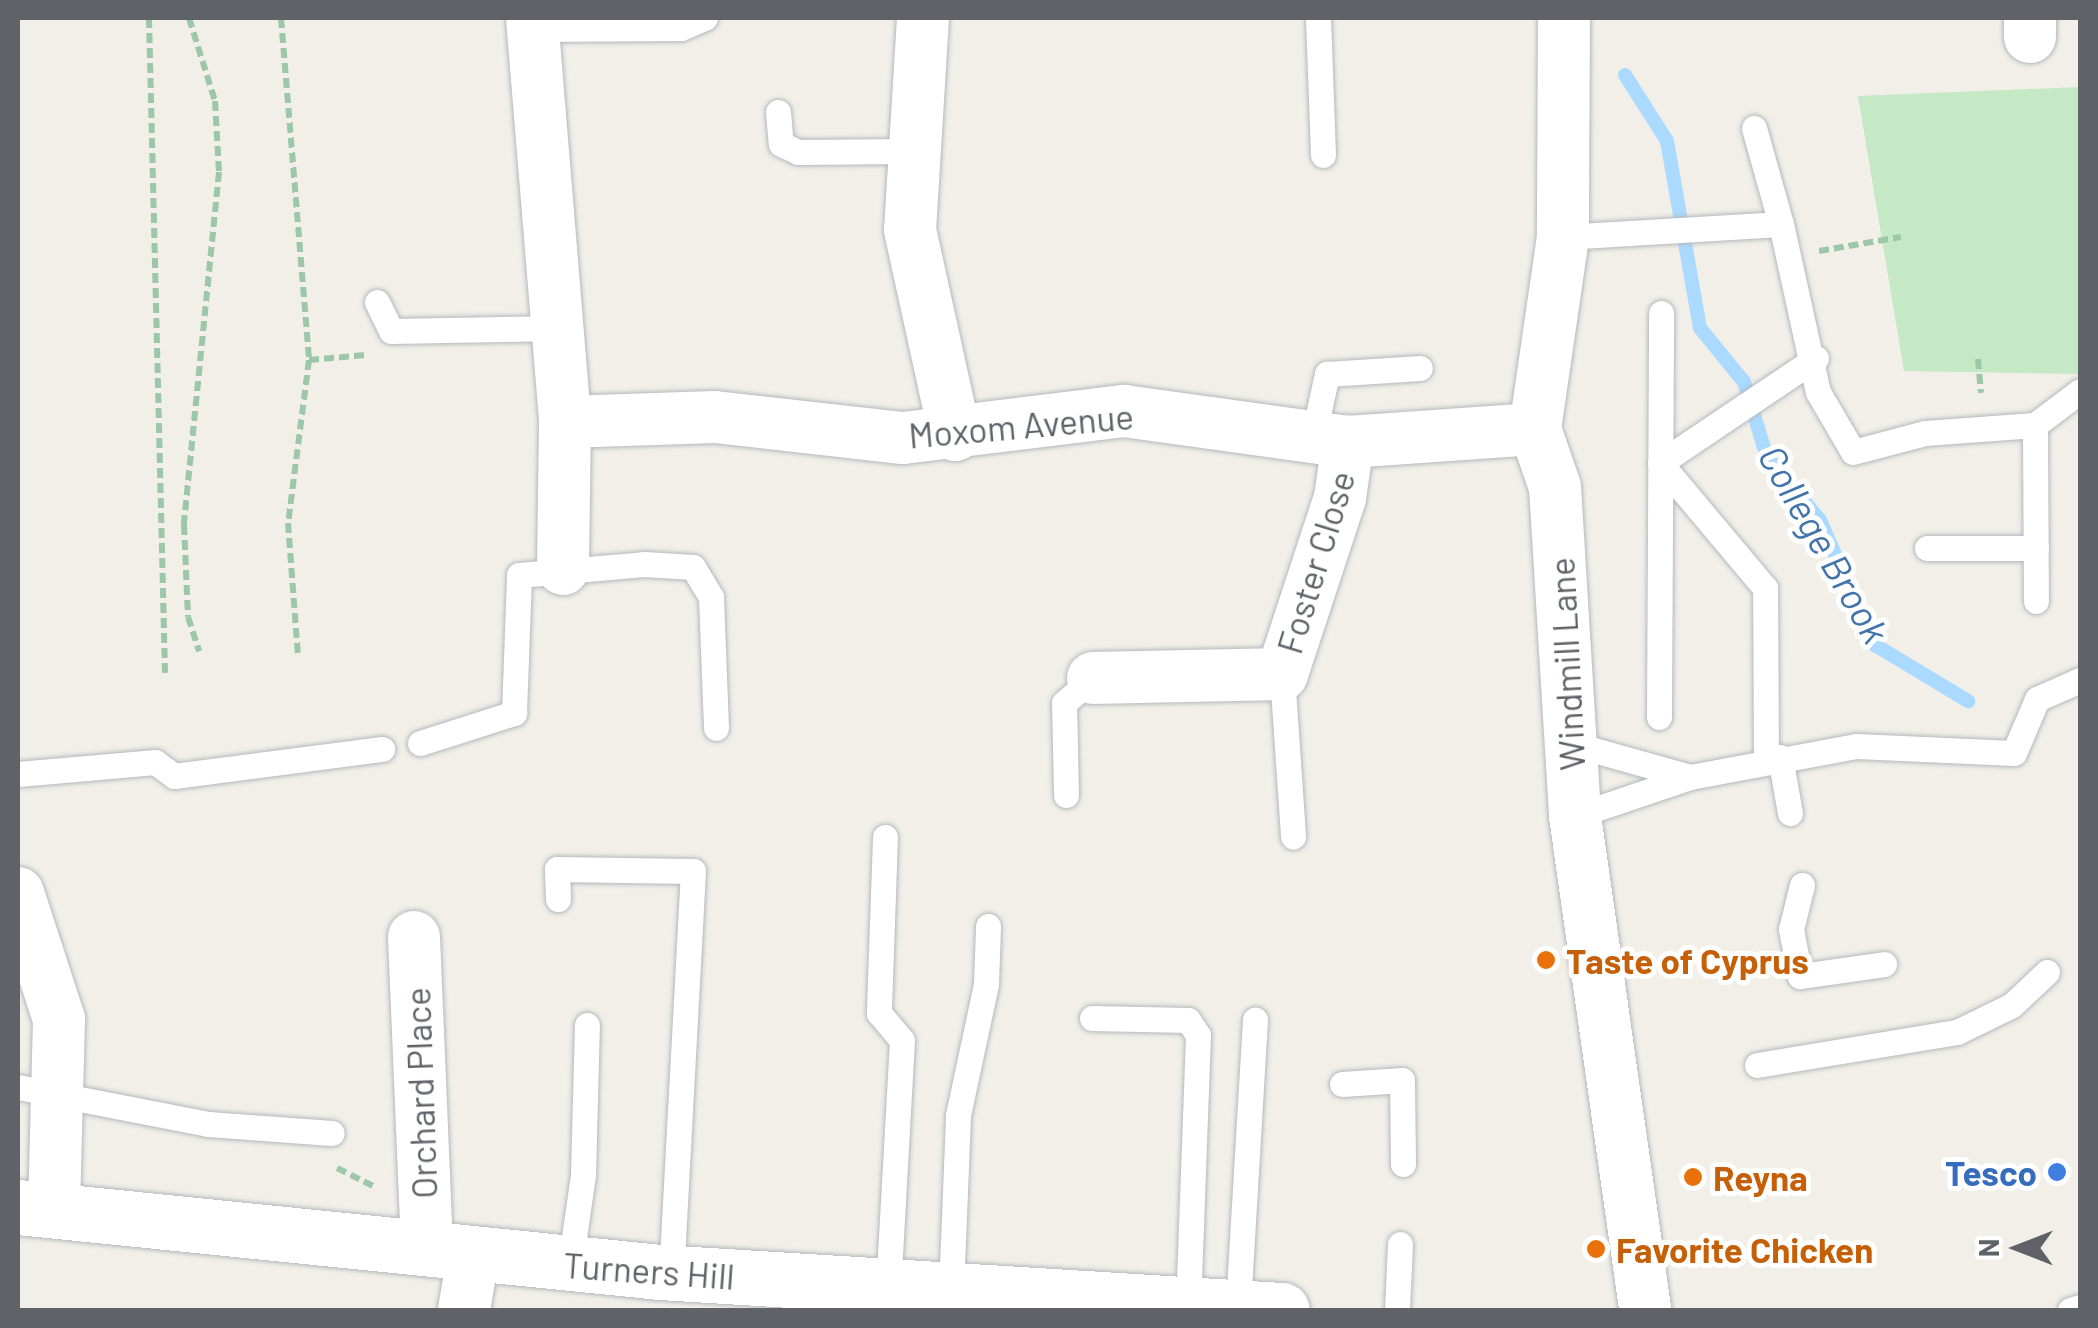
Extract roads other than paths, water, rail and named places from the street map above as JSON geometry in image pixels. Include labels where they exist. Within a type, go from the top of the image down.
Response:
[{"type":"main road","name":"Turners Hill","points":[[36,1209],[442,1235],[570,1265],[919,1295],[1236,1306]]},
{"type":"street","points":[[923,18],[910,230],[955,436]]},
{"type":"street","name":"Windmill Lane","points":[[1564,18],[1563,237],[1535,429],[1555,486],[1575,816],[1645,1310]]},
{"type":"street","points":[[532,23],[536,116],[565,422],[563,570]]},
{"type":"street","name":"Moxom Avenue","points":[[565,422],[714,417],[955,436],[1124,410],[1330,440],[1535,429]]},
{"type":"street","name":"Foster Close","points":[[1093,678],[1282,674],[1340,498],[1330,440]]},
{"type":"street","points":[[18,892],[59,1019],[40,1090],[36,1209]]},
{"type":"street","name":"Orchard Place","points":[[414,938],[442,1235],[464,1310]]},
{"type":"lane","points":[[532,23],[681,28],[706,18]]},
{"type":"lane","points":[[1318,18],[1323,155]]},
{"type":"lane","points":[[778,112],[781,144],[798,152],[912,151]]},
{"type":"lane","points":[[1754,128],[1790,256],[1831,428],[1853,452],[1926,432],[2035,425],[2080,391]]},
{"type":"lane","points":[[1563,237],[1781,224]]},
{"type":"lane","points":[[376,302],[391,331],[559,328]]},
{"type":"lane","points":[[1659,717],[1661,312]]},
{"type":"lane","points":[[1660,462],[1816,358]]},
{"type":"lane","points":[[1330,440],[1327,374],[1420,368]]},
{"type":"lane","points":[[2035,425],[2036,601]]},
{"type":"lane","points":[[1660,462],[1765,588],[1773,759],[1790,813]]},
{"type":"lane","points":[[1927,548],[2036,548]]},
{"type":"lane","points":[[420,744],[514,713],[519,575],[563,570],[693,567],[711,597],[716,728]]},
{"type":"lane","points":[[1282,674],[1293,837]]},
{"type":"lane","points":[[1066,794],[1064,702],[1093,678]]},
{"type":"lane","points":[[1575,816],[1690,777],[1773,759],[1919,743],[2014,753],[2037,699],[2080,680]]},
{"type":"lane","points":[[1569,744],[1690,777]]},
{"type":"lane","points":[[18,774],[155,762],[174,776],[382,749]]},
{"type":"lane","points":[[885,837],[879,1014],[902,1040],[919,1295]]},
{"type":"lane","points":[[558,898],[557,868],[693,872],[671,1273]]},
{"type":"lane","points":[[1802,885],[1791,929],[1800,976],[1884,964]]},
{"type":"lane","points":[[919,1295],[986,984],[988,926]]},
{"type":"lane","points":[[1757,1065],[1957,1032],[2012,1004],[2047,972]]},
{"type":"lane","points":[[1092,1018],[1188,1020],[1198,1035],[1236,1306]]},
{"type":"lane","points":[[1236,1306],[1255,1020]]},
{"type":"lane","points":[[570,1265],[583,1175],[587,1025]]},
{"type":"lane","points":[[1342,1084],[1402,1080],[1403,1164]]},
{"type":"lane","points":[[40,1090],[208,1124],[332,1134]]},
{"type":"lane","points":[[1398,1310],[1400,1244]]},
{"type":"lane","points":[[2070,1310],[2080,1307]]},
{"type":"waterway","name":"College Brook","points":[[1625,75],[1667,141],[1700,328],[1744,382],[1767,457],[1820,520],[1875,645],[1968,701]]},
{"type":"place","name":"Taste of Cyprus","points":[[1546,960]]},
{"type":"place","name":"Tesco","points":[[2057,1172]]},
{"type":"place","name":"Reyna","points":[[1693,1177]]},
{"type":"place","name":"Favorite Chicken","points":[[1596,1249]]}]
